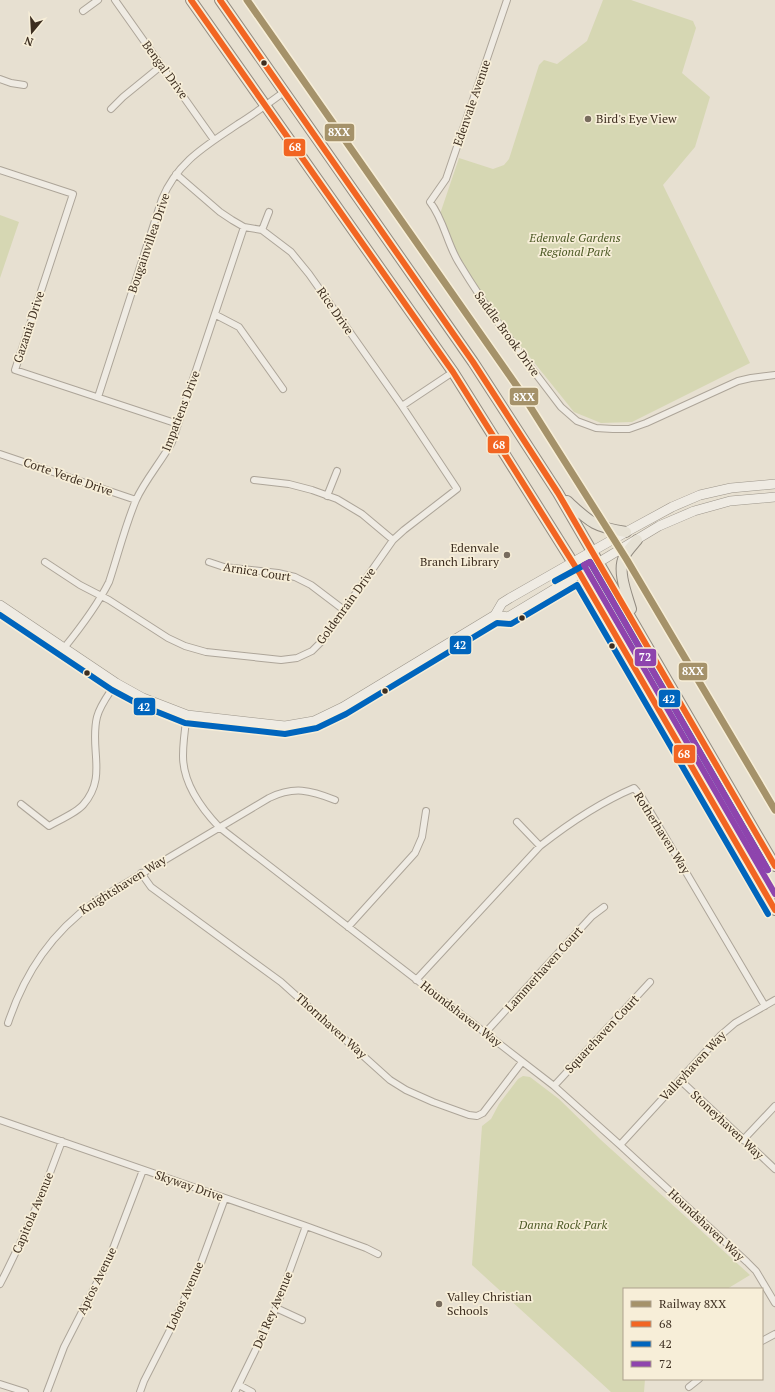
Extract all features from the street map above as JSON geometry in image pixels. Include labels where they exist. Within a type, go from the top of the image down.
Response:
[{"type":"main road","points":[[191,0],[453,372],[573,562],[775,910]]},
{"type":"main road","points":[[220,0],[473,362],[558,493],[775,866]]},
{"type":"main road","points":[[558,493],[594,524],[608,529],[626,532]]},
{"type":"main road","points":[[633,621],[622,571],[625,556],[637,540]]},
{"type":"street","points":[[83,11],[98,0]]},
{"type":"street","name":"Bengal Drive","points":[[115,0],[214,140]]},
{"type":"street","name":"Edenvale Avenue","points":[[430,202],[446,179],[507,0]]},
{"type":"street","points":[[111,109],[161,66]]},
{"type":"street","points":[[0,79],[11,83],[24,85]]},
{"type":"street","name":"Bougainvillea Drive","points":[[98,397],[162,199],[168,186],[176,174],[192,156],[284,92]]},
{"type":"street","name":"Gazania Drive","points":[[0,170],[73,194],[15,370],[178,424]]},
{"type":"street","name":"Rice Drive","points":[[176,174],[220,212],[244,227],[262,230],[291,252],[309,274],[402,406],[457,489]]},
{"type":"street","name":"Saddle Brook Drive","points":[[430,202],[436,210],[456,258],[477,293],[561,407],[577,421],[596,428],[613,430],[629,428],[646,423],[738,382],[751,378],[775,375]]},
{"type":"street","points":[[262,230],[269,212]]},
{"type":"street","name":"Impatiens Drive","points":[[64,648],[102,596],[109,582],[136,500],[148,478],[161,461],[172,442],[244,227]]},
{"type":"street","points":[[216,314],[239,327],[283,389]]},
{"type":"street","points":[[402,406],[453,372]]},
{"type":"street","name":"Corte Verde Drive","points":[[0,454],[136,500]]},
{"type":"street","points":[[327,496],[337,471]]},
{"type":"street","points":[[254,480],[289,484],[337,499],[362,514],[393,540]]},
{"type":"street","points":[[0,606],[116,683],[143,698],[187,715],[285,726],[314,721],[343,708],[495,615],[502,603],[672,507],[700,495],[731,488],[775,484]]},
{"type":"street","name":"Goldenrain Drive","points":[[45,562],[168,638],[185,646],[206,652],[281,660],[298,658],[312,651],[323,640],[393,540],[457,489]]},
{"type":"street","points":[[495,615],[508,617],[660,526],[694,511],[730,501],[775,497]]},
{"type":"street","name":"Arnica Court","points":[[209,562],[224,567],[278,573],[295,577],[311,585],[344,610]]},
{"type":"street","points":[[21,804],[49,826],[82,807],[86,802],[96,782],[97,769],[95,732],[97,717],[102,704],[116,683]]},
{"type":"street","name":"Houndshaven Way","points":[[187,715],[183,756],[185,772],[192,790],[204,811],[219,827],[554,1086],[747,1262],[756,1272],[775,1303]]},
{"type":"street","name":"Rotherhaven Way","points":[[416,980],[540,846],[562,828],[634,788],[642,796],[765,1006]]},
{"type":"street","name":"Knightshaven Way","points":[[8,1023],[27,977],[44,950],[65,926],[81,911],[96,900],[219,827],[282,792],[300,790],[319,793],[335,800]]},
{"type":"street","points":[[348,927],[415,853],[422,837],[426,811]]},
{"type":"street","points":[[517,822],[540,846]]},
{"type":"street","name":"Thornhaven Way","points":[[141,873],[151,887],[282,982],[390,1080],[406,1090],[433,1102],[469,1115],[476,1116],[483,1113],[522,1062]]},
{"type":"street","name":"Lammerhaven Court","points":[[485,1033],[592,916],[604,907]]},
{"type":"street","name":"Squarehaven Court","points":[[554,1086],[650,982]]},
{"type":"street","name":"Valleyhaven Way","points":[[620,1145],[721,1035],[735,1023],[775,1000]]},
{"type":"street","name":"Stoneyhaven Way","points":[[680,1080],[775,1169]]},
{"type":"street","points":[[743,1140],[775,1106]]},
{"type":"street","name":"Skyway Drive","points":[[0,1120],[306,1226],[366,1248],[378,1254]]},
{"type":"street","name":"Capitola Avenue","points":[[0,1284],[26,1233],[62,1141]]},
{"type":"street","name":"Aptos Avenue","points":[[47,1392],[64,1347],[109,1259],[143,1170]]},
{"type":"street","name":"Lobos Avenue","points":[[140,1392],[201,1263],[224,1198]]},
{"type":"street","name":"Del Rey Avenue","points":[[235,1392],[276,1308],[306,1226]]},
{"type":"street","points":[[276,1308],[302,1320]]},
{"type":"street","points":[[763,1340],[775,1334]]},
{"type":"street","points":[[689,1387],[698,1380]]},
{"type":"street","points":[[0,1384],[26,1392]]},
{"type":"street","points":[[239,1385],[252,1392]]},
{"type":"green space","name":"Edenvale Gardens Regional Park","points":[[603,0],[631,0],[693,21],[696,28],[682,73],[710,97],[695,147],[663,185],[750,363],[632,422],[601,423],[574,412],[500,320],[464,267],[440,214],[459,158],[493,169],[504,165],[509,159],[539,65],[544,60],[557,64],[587,41]]},
{"type":"green space","points":[[0,215],[19,222],[0,278]]},
{"type":"green space","name":"Danna Rock Park","points":[[523,1076],[530,1077],[559,1099],[601,1140],[750,1275],[729,1288],[623,1288],[623,1380],[645,1380],[644,1392],[611,1392],[472,1265],[482,1126],[491,1119],[499,1104],[518,1079]]},
{"type":"rail line","name":"8XX","points":[[247,0],[519,389],[627,560],[775,810]]},
{"type":"transit line","name":"68","points":[[191,0],[453,372],[580,574],[775,910]]},
{"type":"transit line","name":"68","points":[[220,0],[473,362],[558,493],[775,866]]},
{"type":"transit line","name":"42","points":[[555,581],[590,562],[768,870]]},
{"type":"transit line","name":"72","points":[[768,870],[590,562],[584,565],[775,894]]},
{"type":"transit line","name":"42","points":[[0,615],[112,690],[140,705],[185,723],[285,734],[317,728],[346,714],[497,623],[511,624],[577,585],[768,914]]},
{"type":"place","name":"Bird's Eye View","points":[[588,119]]},
{"type":"place","name":"Edenvale Branch Library","points":[[507,555]]},
{"type":"place","name":"Valley Christian Schools","points":[[439,1304]]}]
